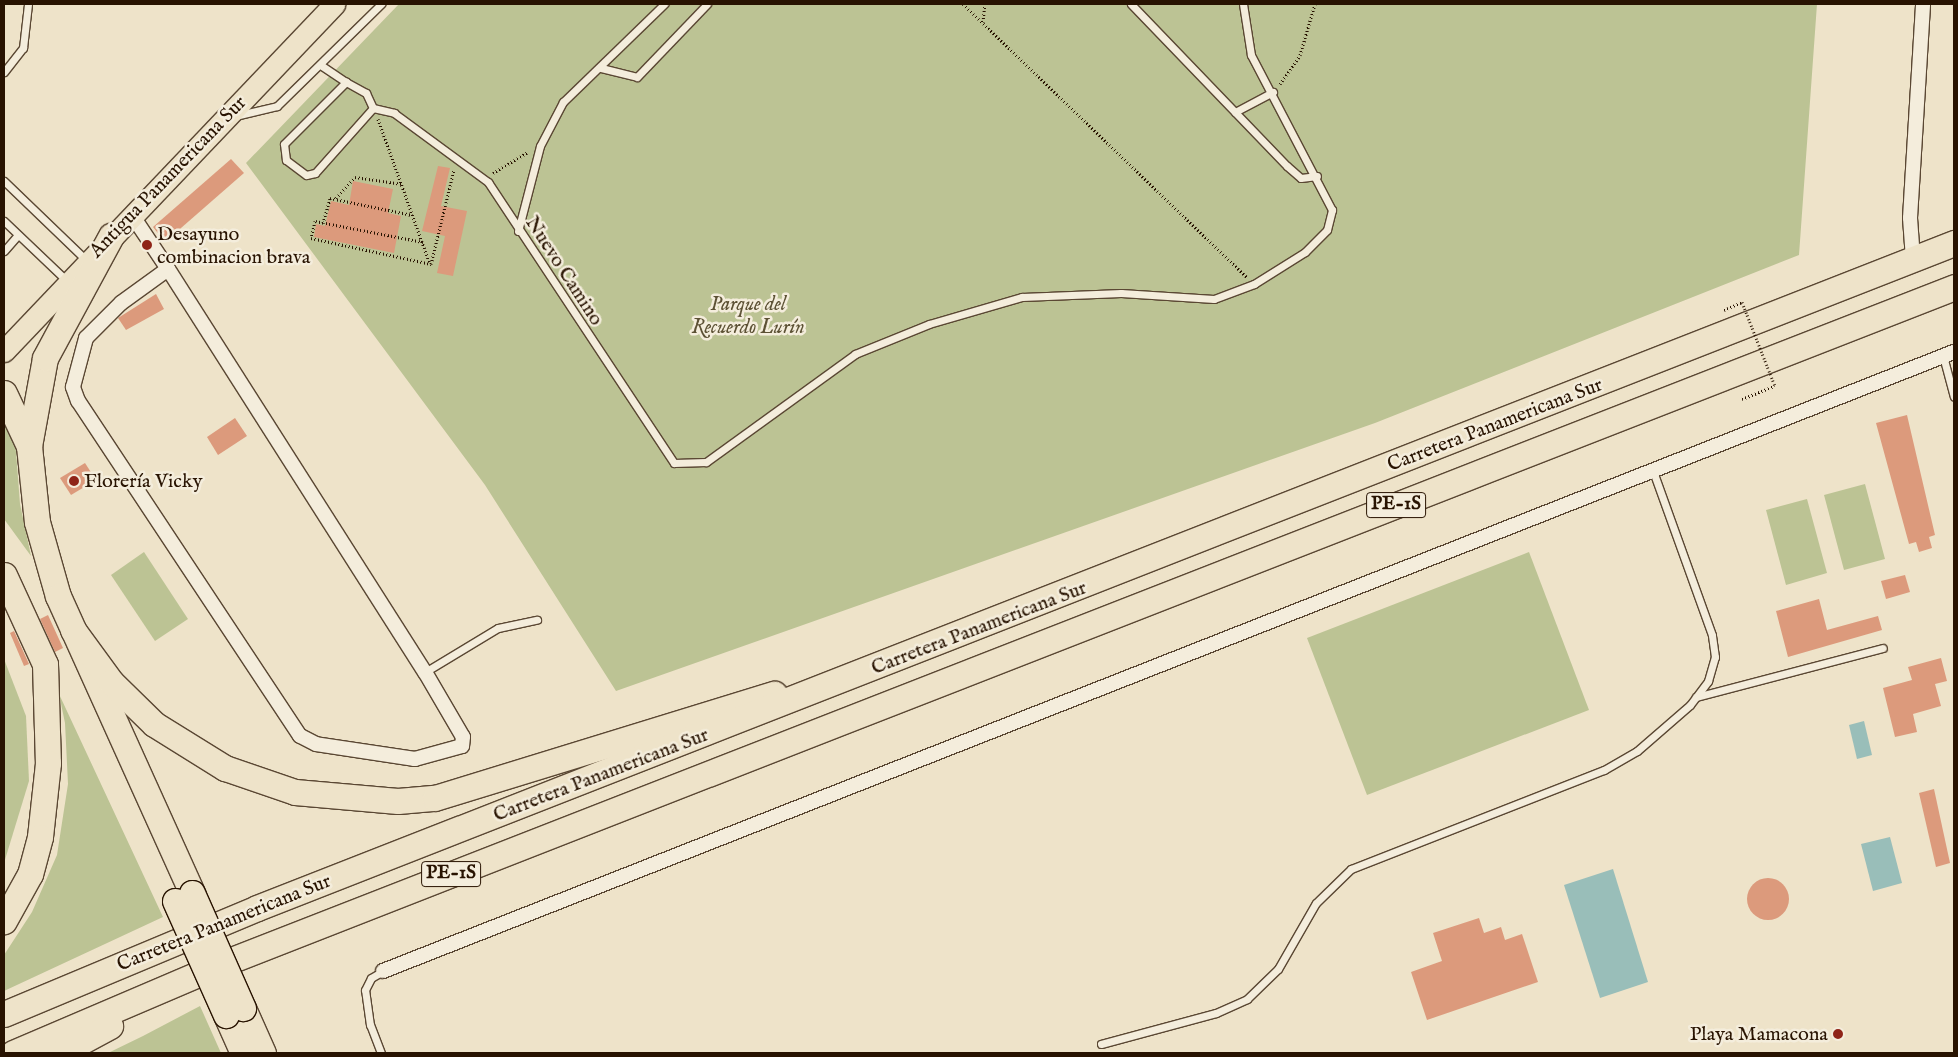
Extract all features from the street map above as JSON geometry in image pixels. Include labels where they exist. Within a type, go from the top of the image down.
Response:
[{"type":"highway","points":[[29,446],[45,358],[111,236]]},
{"type":"highway","name":"Carretera Panamericana Sur","points":[[4,1014],[257,908],[876,668],[1954,243]]},
{"type":"highway","name":"Carretera Panamericana Sur","points":[[13,1053],[219,964],[1954,287]]},
{"type":"highway","points":[[4,394],[29,446],[46,566],[184,897],[235,1012],[263,1053]]},
{"type":"highway","points":[[4,575],[45,664],[48,754],[40,837],[30,874],[4,921]]},
{"type":"highway","points":[[73,630],[111,682],[154,724],[225,768],[296,792],[398,801],[435,798],[475,787],[733,704],[876,668]]},
{"type":"highway","points":[[60,1053],[219,964]]},
{"type":"highway","points":[[235,1012],[243,1053]]},
{"type":"main road","name":"Antigua Panamericana Sur","points":[[4,351],[111,236],[334,4]]},
{"type":"street","points":[[1913,259],[1910,218],[1924,4]]},
{"type":"street","points":[[132,215],[168,269],[425,672],[463,737],[462,746],[415,759],[316,744],[300,736],[78,401],[73,386],[86,338],[122,302],[168,269]]},
{"type":"street","points":[[383,971],[1949,354]]},
{"type":"lane","points":[[4,72],[23,48],[28,4]]},
{"type":"lane","points":[[224,119],[277,106],[322,66],[381,4]]},
{"type":"lane","points":[[518,231],[540,146],[563,102],[664,4]]},
{"type":"lane","points":[[600,68],[637,76],[707,4]]},
{"type":"lane","points":[[1130,4],[1301,178],[1317,176]]},
{"type":"lane","points":[[1243,4],[1251,55],[1273,92],[1317,176],[1332,210],[1327,230],[1305,252],[1254,284]]},
{"type":"lane","points":[[322,66],[366,94],[373,108],[315,173],[306,175],[286,160],[284,144],[346,82]]},
{"type":"lane","points":[[1235,112],[1273,92]]},
{"type":"lane","name":"Nuevo Camino","points":[[373,108],[394,113],[484,179],[674,463],[706,462],[855,354],[929,324],[1022,297],[1121,293],[1214,299],[1254,284]]},
{"type":"lane","points":[[4,181],[87,262]]},
{"type":"lane","points":[[4,222],[68,282]]},
{"type":"lane","points":[[4,251],[18,235]]},
{"type":"lane","points":[[1949,354],[1954,397]]},
{"type":"lane","points":[[1101,1044],[1216,1013],[1247,999],[1278,969],[1316,902],[1351,869],[1604,770],[1665,730],[1696,697],[1708,681],[1715,657],[1712,635],[1652,471]]},
{"type":"lane","points":[[425,672],[498,628],[537,620]]},
{"type":"lane","points":[[1696,697],[1883,648]]},
{"type":"lane","points":[[381,1053],[370,1025],[365,990],[371,978],[383,971]]},
{"type":"path","points":[[963,4],[1254,284]]},
{"type":"path","points":[[983,22],[985,4]]},
{"type":"path","points":[[1273,92],[1300,55],[1315,4]]},
{"type":"path","points":[[373,108],[431,264]]},
{"type":"path","points":[[484,179],[540,146]]},
{"type":"path","points":[[431,264],[457,158]]},
{"type":"path","points":[[336,199],[355,177],[402,184]]},
{"type":"path","points":[[324,222],[330,198],[413,215]]},
{"type":"path","points":[[423,242],[315,221],[311,238],[431,264]]},
{"type":"path","points":[[1742,302],[1775,386],[1742,399]]},
{"type":"green space","name":"Parque del Recuerdo Lurín","points":[[399,4],[1817,4],[1799,255],[1375,423],[616,691],[485,485],[246,163]]},
{"type":"green space","points":[[4,413],[15,439],[20,504],[31,556],[4,519]]},
{"type":"green space","points":[[1865,484],[1885,559],[1844,570],[1824,495]]},
{"type":"green space","points":[[1807,499],[1827,573],[1786,585],[1766,510]]},
{"type":"green space","points":[[144,552],[188,619],[155,641],[111,575]]},
{"type":"green space","points":[[1529,552],[1589,710],[1367,795],[1307,638]]},
{"type":"green space","points":[[4,659],[26,716],[29,781],[4,863]]},
{"type":"green space","points":[[59,694],[163,917],[4,991],[4,955],[32,912],[57,855],[68,784],[65,723]]},
{"type":"green space","points":[[200,1006],[221,1053],[108,1053],[143,1036]]},
{"type":"water","points":[[1864,721],[1872,755],[1857,759],[1849,725]]},
{"type":"water","points":[[1890,837],[1902,883],[1873,891],[1861,844]]},
{"type":"water","points":[[1613,869],[1648,982],[1600,998],[1564,885]]},
{"type":"building","points":[[231,159],[244,173],[165,242],[153,227]]},
{"type":"building","points":[[438,166],[450,168],[441,206],[467,211],[453,276],[437,273],[445,236],[422,231]]},
{"type":"building","points":[[353,181],[393,189],[388,213],[401,216],[394,253],[314,237],[316,224],[325,226],[331,201],[349,205]]},
{"type":"building","points":[[156,294],[164,309],[126,330],[118,318]]},
{"type":"building","points":[[1907,415],[1935,535],[1929,537],[1932,548],[1919,552],[1916,542],[1909,544],[1876,423]]},
{"type":"building","points":[[235,418],[247,436],[218,455],[207,437]]},
{"type":"building","points":[[85,463],[96,480],[71,495],[60,478]]},
{"type":"building","points":[[1905,575],[1910,592],[1886,599],[1881,581]]},
{"type":"building","points":[[1819,599],[1827,630],[1878,616],[1882,630],[1788,657],[1776,611]]},
{"type":"building","points":[[48,615],[63,648],[55,652],[40,619]]},
{"type":"building","points":[[14,631],[29,664],[24,666],[10,633]]},
{"type":"building","points":[[1941,658],[1947,681],[1935,684],[1941,706],[1913,714],[1917,732],[1895,737],[1883,688],[1912,680],[1908,667]]},
{"type":"building","points":[[1934,789],[1950,863],[1936,867],[1919,793]]},
{"type":"building","points":[[1764,878],[1772,878],[1783,884],[1789,899],[1783,914],[1772,920],[1764,920],[1753,914],[1747,903],[1747,895],[1753,884]]},
{"type":"building","points":[[1479,918],[1484,933],[1501,927],[1505,940],[1522,934],[1538,982],[1427,1020],[1411,972],[1442,961],[1433,933]]},
{"type":"place","name":"Desayuno combinacion brava","points":[[147,245]]},
{"type":"place","name":"Florería Vicky","points":[[74,481]]},
{"type":"place","name":"Playa Mamacona","points":[[1838,1034]]}]
